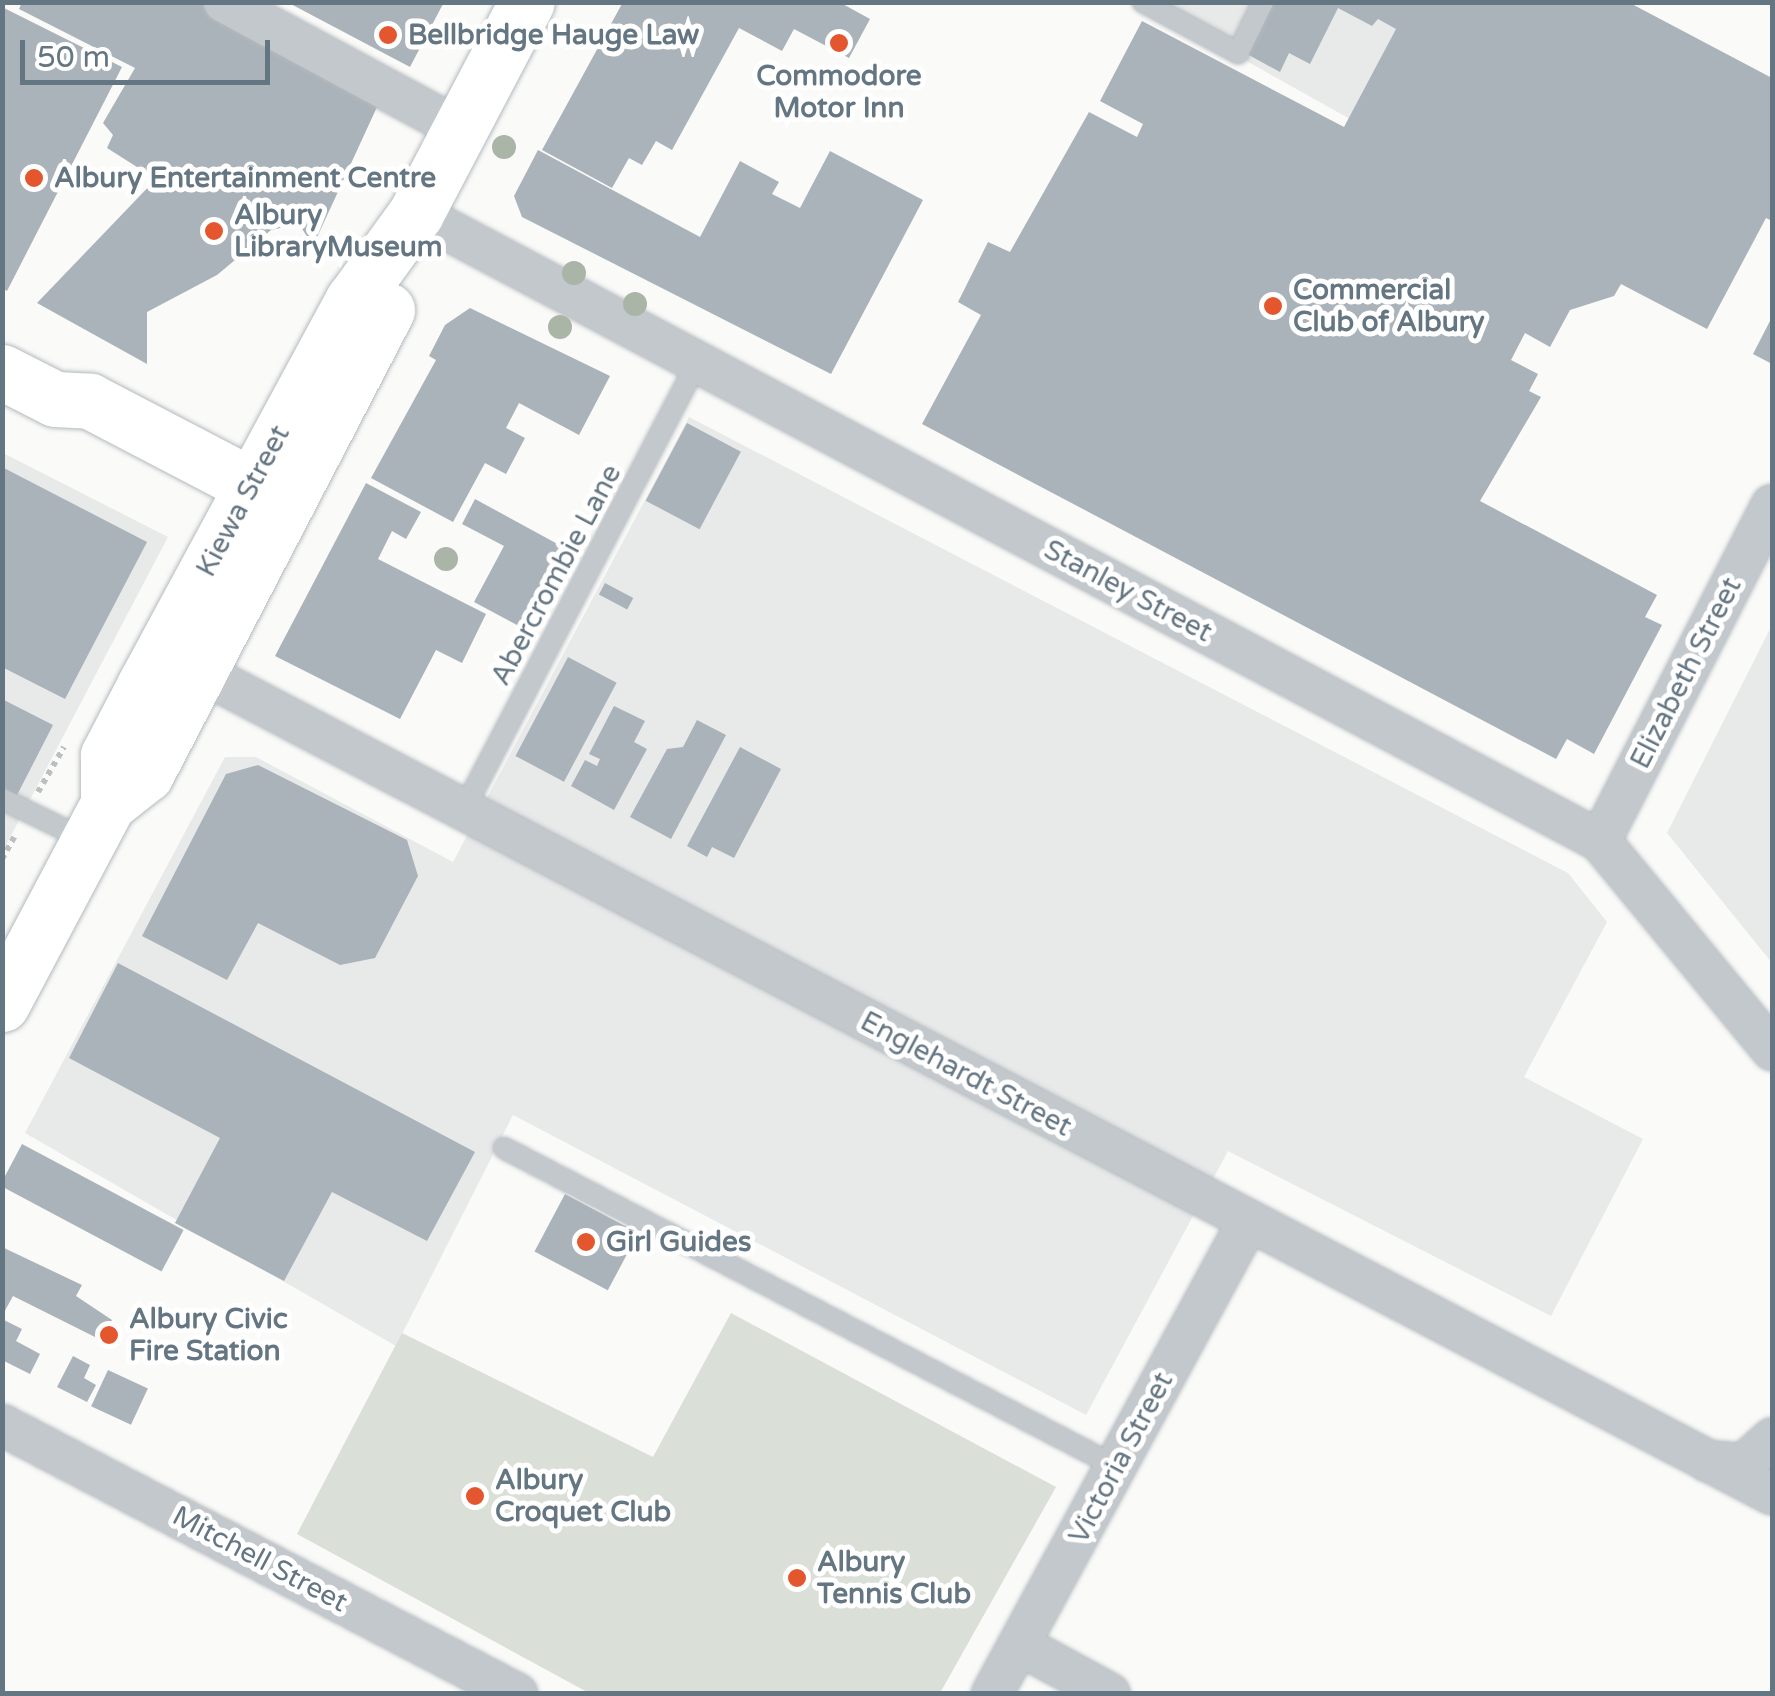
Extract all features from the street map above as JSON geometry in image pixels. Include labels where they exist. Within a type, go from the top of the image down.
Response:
[{"type":"street","points":[[224,2],[460,129]]},
{"type":"street","name":"Kiewa Street","points":[[2,1004],[98,823],[108,755],[181,662],[263,509],[386,316],[416,214],[527,2]]},
{"type":"street","name":"Stanley Street","points":[[416,214],[1600,841],[1772,1050]]},
{"type":"street","points":[[2,372],[55,400],[78,428],[263,509]]},
{"type":"street","name":"Elizabeth Street","points":[[1600,841],[1772,504]]},
{"type":"street","name":"Englehardt Street","points":[[181,662],[1772,1494]]},
{"type":"street","name":"Victoria Street","points":[[1003,1690],[1020,1645],[1248,1222]]},
{"type":"street","name":"Mitchell Street","points":[[2,1424],[516,1694]]},
{"type":"street","points":[[1703,1460],[1744,1464],[1772,1439]]},
{"type":"street","points":[[1020,1645],[1110,1694]]},
{"type":"lane","points":[[1142,2],[1238,53],[1263,2]]},
{"type":"lane","name":"Abercrombie Lane","points":[[463,811],[697,364]]},
{"type":"lane","points":[[2,799],[28,811],[98,823]]},
{"type":"lane","points":[[504,1148],[689,1240],[1117,1467]]},
{"type":"path","points":[[2,859],[71,737]]},
{"type":"shaded area","points":[[1143,3],[1410,3],[1350,119]]},
{"type":"shaded area","points":[[689,417],[1568,873],[1607,922],[1524,1077],[1643,1139],[1551,1316],[1228,1151],[1086,1415],[513,1115],[396,1346],[25,1133],[225,757],[256,757],[453,862]]},
{"type":"shaded area","points":[[3,453],[168,537],[3,851]]},
{"type":"shaded area","points":[[1772,625],[1772,963],[1667,833]]},
{"type":"shaded area","name":"Albury Tennis Club","points":[[731,1313],[1056,1487],[940,1693],[589,1693],[297,1534],[402,1333],[653,1457]]},
{"type":"building","points":[[22,2],[212,2],[383,94],[313,246],[299,224],[271,230],[217,275],[147,312],[147,364],[37,303],[156,179],[107,148],[113,135],[103,123],[135,68],[19,9]]},
{"type":"building","name":"Bellbridge Hauge Law","points":[[287,2],[444,2],[410,67]]},
{"type":"building","points":[[623,2],[839,2],[870,19],[849,58],[794,29],[782,51],[739,28],[672,150],[656,141],[642,165],[629,158],[612,188],[542,150]]},
{"type":"building","name":"Commercial Club of Albury","points":[[1274,2],[1628,2],[1772,78],[1772,221],[1766,218],[1707,329],[1621,284],[1614,296],[1570,310],[1550,347],[1525,333],[1511,360],[1538,374],[1529,391],[1541,397],[1480,501],[1657,595],[1645,617],[1662,625],[1594,754],[1567,739],[1556,759],[922,424],[981,315],[958,302],[988,242],[1010,252],[1089,112],[1137,137],[1143,124],[1100,101],[1142,21],[1344,127],[1396,29],[1378,19],[1372,26],[1338,8],[1310,64],[1289,53],[1280,72],[1247,54]]},
{"type":"building","name":"Albury Entertainment Centre","points":[[2,7],[122,67],[7,291],[2,288]]},
{"type":"building","points":[[538,150],[700,237],[740,161],[779,182],[772,194],[800,208],[830,151],[923,200],[831,374],[522,217],[514,196]]},
{"type":"building","points":[[470,308],[610,376],[579,435],[519,403],[506,428],[525,438],[506,474],[485,463],[453,522],[371,478],[436,360],[429,356],[445,325]]},
{"type":"building","points":[[1772,317],[1772,364],[1753,354]]},
{"type":"building","points":[[687,423],[741,452],[700,529],[646,501]]},
{"type":"building","points":[[2,467],[147,542],[65,699],[2,667]]},
{"type":"building","points":[[366,483],[421,512],[406,539],[392,531],[378,559],[486,614],[462,663],[436,650],[400,719],[275,656]]},
{"type":"building","points":[[475,499],[574,553],[534,634],[474,602],[504,546],[462,524]]},
{"type":"building","points":[[605,583],[633,598],[627,610],[599,594]]},
{"type":"building","points":[[568,657],[617,683],[564,782],[515,756]]},
{"type":"building","points":[[2,699],[53,725],[13,803],[2,798]]},
{"type":"building","points":[[614,706],[645,721],[634,742],[647,749],[614,810],[571,786],[585,760],[597,766],[600,759],[589,754]]},
{"type":"building","points":[[697,720],[726,735],[671,839],[630,817],[667,749],[683,747]]},
{"type":"building","points":[[740,747],[781,769],[734,858],[712,847],[707,857],[687,846]]},
{"type":"building","points":[[258,765],[407,840],[418,876],[375,958],[340,965],[258,923],[227,980],[142,936],[226,774]]},
{"type":"building","points":[[118,963],[475,1152],[427,1241],[332,1192],[284,1281],[175,1223],[220,1138],[69,1058]]},
{"type":"building","points":[[22,1144],[184,1230],[162,1271],[2,1187]]},
{"type":"building","name":"Girl Guides","points":[[565,1194],[638,1233],[608,1290],[534,1251]]},
{"type":"building","points":[[2,1247],[82,1285],[76,1296],[112,1320],[101,1340],[13,1296],[2,1316]]},
{"type":"building","points":[[2,1319],[22,1329],[16,1341],[40,1354],[30,1374],[2,1360]]},
{"type":"building","points":[[73,1356],[90,1365],[84,1378],[96,1385],[87,1402],[57,1387]]},
{"type":"building","points":[[108,1370],[148,1389],[131,1425],[91,1406]]},
{"type":"place","name":"Bellbridge Hauge Law","points":[[388,35]]},
{"type":"place","name":"Commodore Motor Inn","points":[[839,43]]},
{"type":"place","name":"Albury Entertainment Centre","points":[[34,178]]},
{"type":"place","name":"Albury LibraryMuseum","points":[[214,231]]},
{"type":"place","name":"Commercial Club of Albury","points":[[1273,306]]},
{"type":"place","name":"Girl Guides","points":[[586,1242]]},
{"type":"place","name":"Albury Civic Fire Station","points":[[109,1335]]},
{"type":"place","name":"Albury Croquet Club","points":[[475,1496]]},
{"type":"place","name":"Albury Tennis Club","points":[[797,1578]]}]
